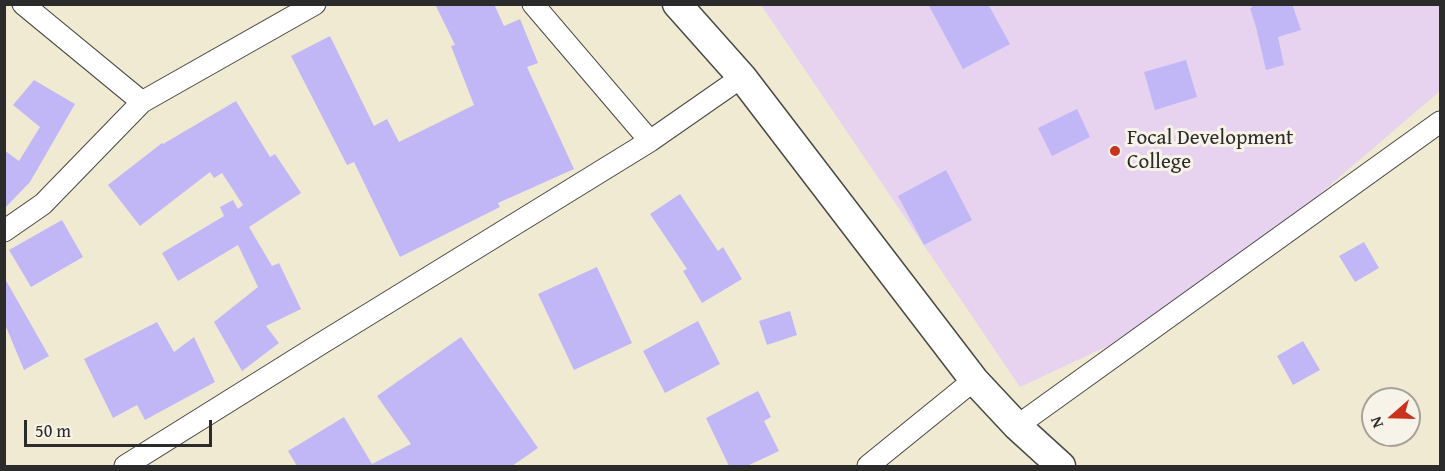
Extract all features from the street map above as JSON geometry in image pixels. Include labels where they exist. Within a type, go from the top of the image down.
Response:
[{"type":"main road","points":[[677,4],[742,77],[974,380],[1017,426],[1061,466]]},
{"type":"street","points":[[23,4],[142,102]]},
{"type":"street","points":[[4,231],[43,204],[142,102],[315,4]]},
{"type":"street","points":[[533,4],[650,141]]},
{"type":"street","points":[[125,466],[650,141],[742,77]]},
{"type":"street","points":[[1017,426],[1440,122]]},
{"type":"street","points":[[868,466],[974,380]]},
{"type":"shaded area","name":"Focal Development College","points":[[761,5],[1440,5],[1440,91],[1301,210],[1110,345],[1020,387]]},
{"type":"building","points":[[435,4],[494,4],[504,26],[520,19],[538,63],[527,67],[574,169],[498,203],[500,207],[400,257],[354,162],[347,165],[291,56],[330,36],[374,126],[387,119],[399,142],[474,105],[451,46],[455,45]]},
{"type":"building","points":[[928,4],[988,4],[1010,44],[963,69]]},
{"type":"building","points":[[1251,4],[1292,4],[1301,30],[1278,37],[1284,65],[1266,70],[1250,8],[1252,8]]},
{"type":"building","points":[[1186,60],[1197,97],[1155,110],[1144,72]]},
{"type":"building","points":[[34,80],[75,104],[30,182],[4,209],[4,150],[19,161],[40,127],[13,105]]},
{"type":"building","points":[[236,101],[270,157],[275,154],[301,193],[249,227],[272,266],[279,263],[301,309],[266,326],[279,343],[242,371],[214,322],[258,287],[238,245],[178,281],[162,253],[224,216],[220,207],[233,200],[238,209],[243,205],[222,173],[214,178],[210,172],[140,226],[108,185],[162,143]]},
{"type":"building","points":[[1077,109],[1090,137],[1052,156],[1038,128]]},
{"type":"building","points":[[946,170],[972,220],[924,245],[898,196]]},
{"type":"building","points":[[680,194],[718,251],[723,247],[742,279],[702,303],[683,271],[687,269],[650,214]]},
{"type":"building","points":[[62,220],[83,257],[31,287],[9,250]]},
{"type":"building","points":[[1364,242],[1379,268],[1355,282],[1339,256]]},
{"type":"building","points":[[597,267],[632,343],[574,370],[538,294]]},
{"type":"building","points":[[4,277],[49,356],[24,370],[4,322]]},
{"type":"building","points":[[790,311],[797,335],[767,345],[759,321]]},
{"type":"building","points":[[698,321],[720,364],[665,393],[643,351]]},
{"type":"building","points":[[157,322],[174,352],[194,337],[215,382],[145,420],[137,405],[113,418],[84,359]]},
{"type":"building","points":[[461,337],[538,448],[512,466],[297,466],[288,451],[344,417],[372,464],[411,444],[377,396]]},
{"type":"building","points":[[1303,341],[1320,370],[1293,385],[1277,356]]},
{"type":"building","points":[[758,391],[771,417],[764,421],[779,451],[747,466],[729,466],[706,418]]},
{"type":"place","name":"Focal Development College","points":[[1115,151]]}]
